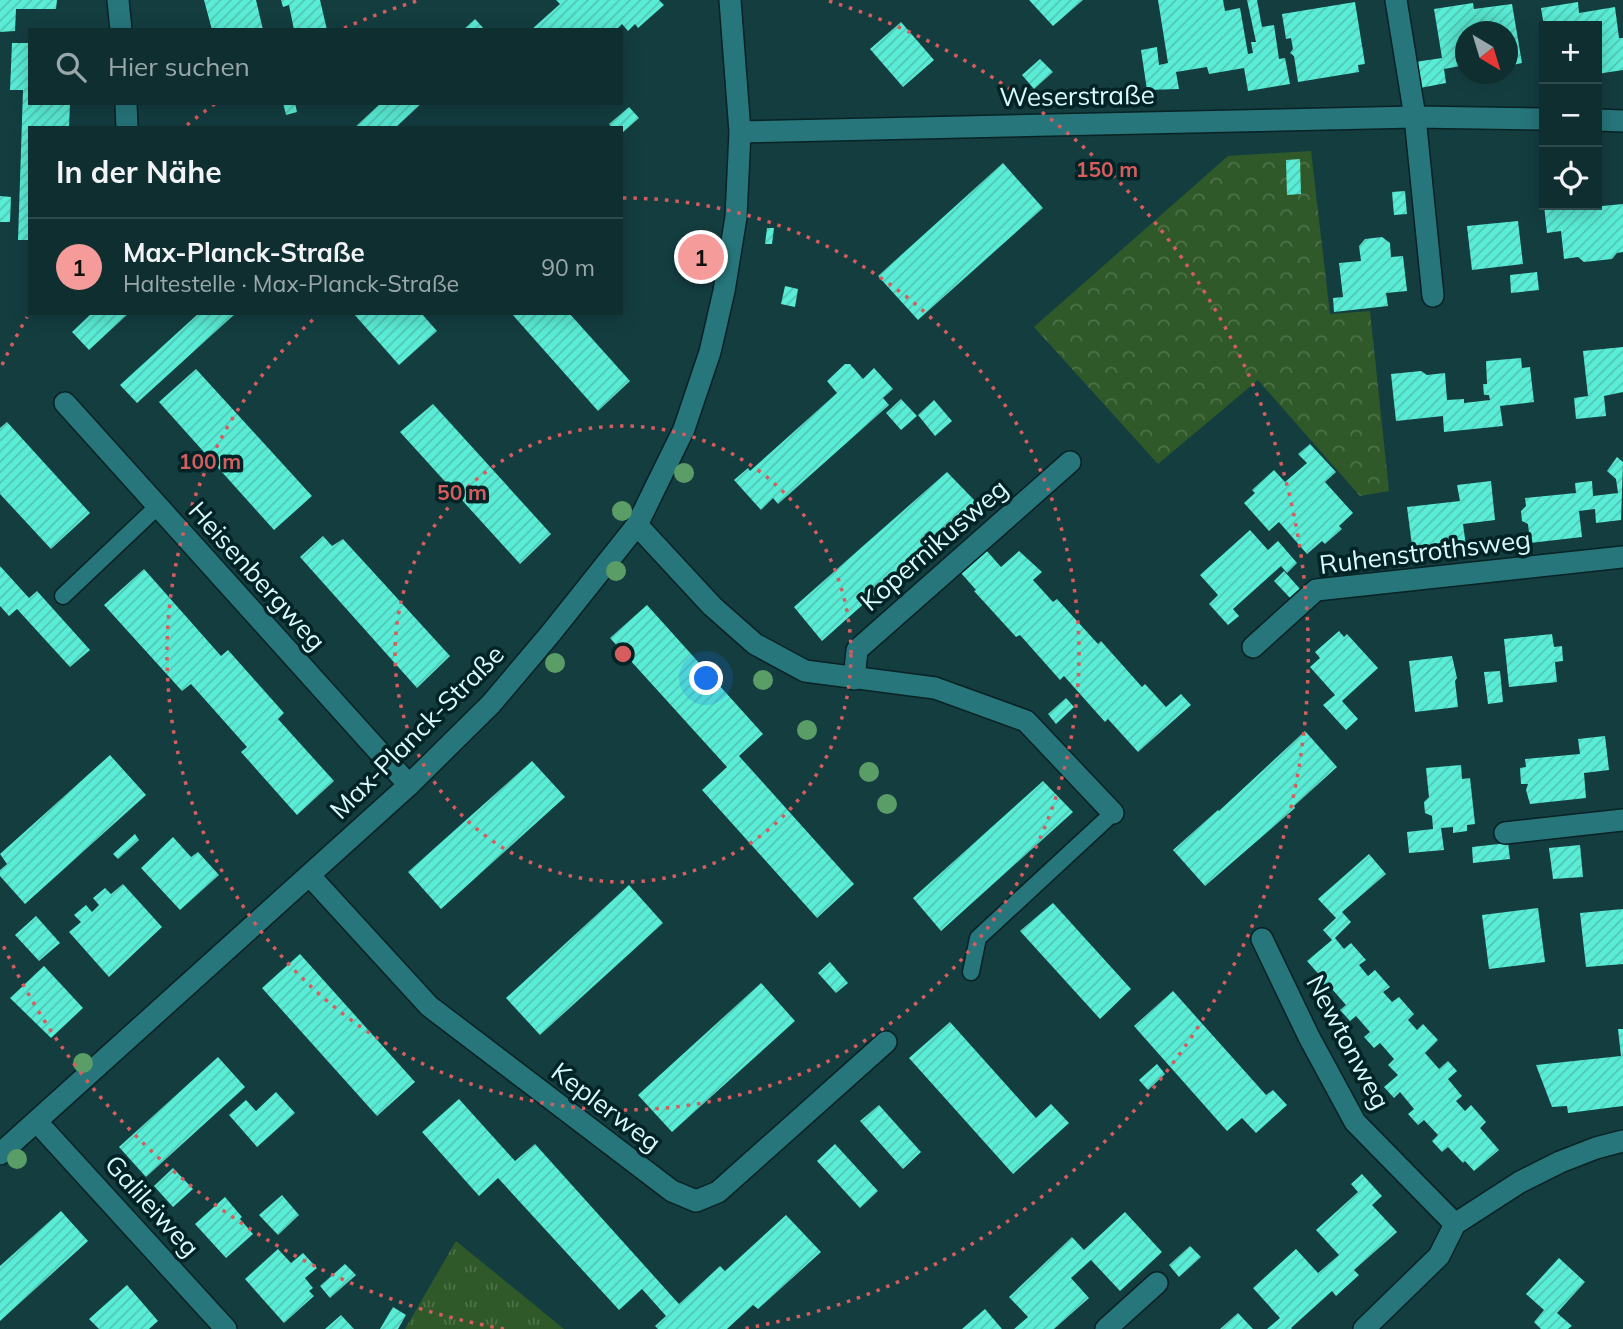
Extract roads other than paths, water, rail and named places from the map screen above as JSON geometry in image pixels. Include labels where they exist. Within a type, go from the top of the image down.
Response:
[{"type":"street","points":[[118,0],[121,28]]},
{"type":"street","name":"Max-Planck-Straße","points":[[0,1154],[310,876],[409,785],[491,704],[551,634],[636,525],[684,429],[710,352],[724,291],[736,217],[740,132],[730,0]]},
{"type":"street","points":[[1396,0],[1415,117],[1433,296]]},
{"type":"street","points":[[126,105],[127,126]]},
{"type":"street","name":"Weserstraße","points":[[740,132],[1415,117],[1539,119]]},
{"type":"street","points":[[1602,120],[1623,121]]},
{"type":"street","name":"Heisenbergweg","points":[[65,403],[409,785]]},
{"type":"street","name":"Kopernikusweg","points":[[854,679],[857,650],[1070,462]]},
{"type":"street","points":[[636,525],[712,606],[755,644],[805,671],[935,688],[1026,721],[1114,813]]},
{"type":"street","name":"Ruhenstrothsweg","points":[[1253,647],[1317,590],[1623,557]]},
{"type":"street","points":[[1505,833],[1623,820]]},
{"type":"street","name":"Keplerweg","points":[[310,876],[429,1006],[672,1191],[696,1201],[718,1192],[886,1042]]},
{"type":"street","name":"Newtonweg","points":[[1262,939],[1309,1037],[1355,1122],[1454,1224]]},
{"type":"street","name":"Galileiweg","points":[[37,1122],[226,1329]]},
{"type":"street","points":[[1364,1329],[1439,1256],[1454,1224],[1520,1182],[1560,1162],[1595,1147],[1623,1141]]},
{"type":"street","points":[[1106,1329],[1157,1283]]},
{"type":"lane","points":[[63,596],[158,507]]},
{"type":"lane","points":[[971,972],[978,938],[1114,813]]},
{"type":"place","name":"Max-Planck-Straße","points":[[701,257]]}]
